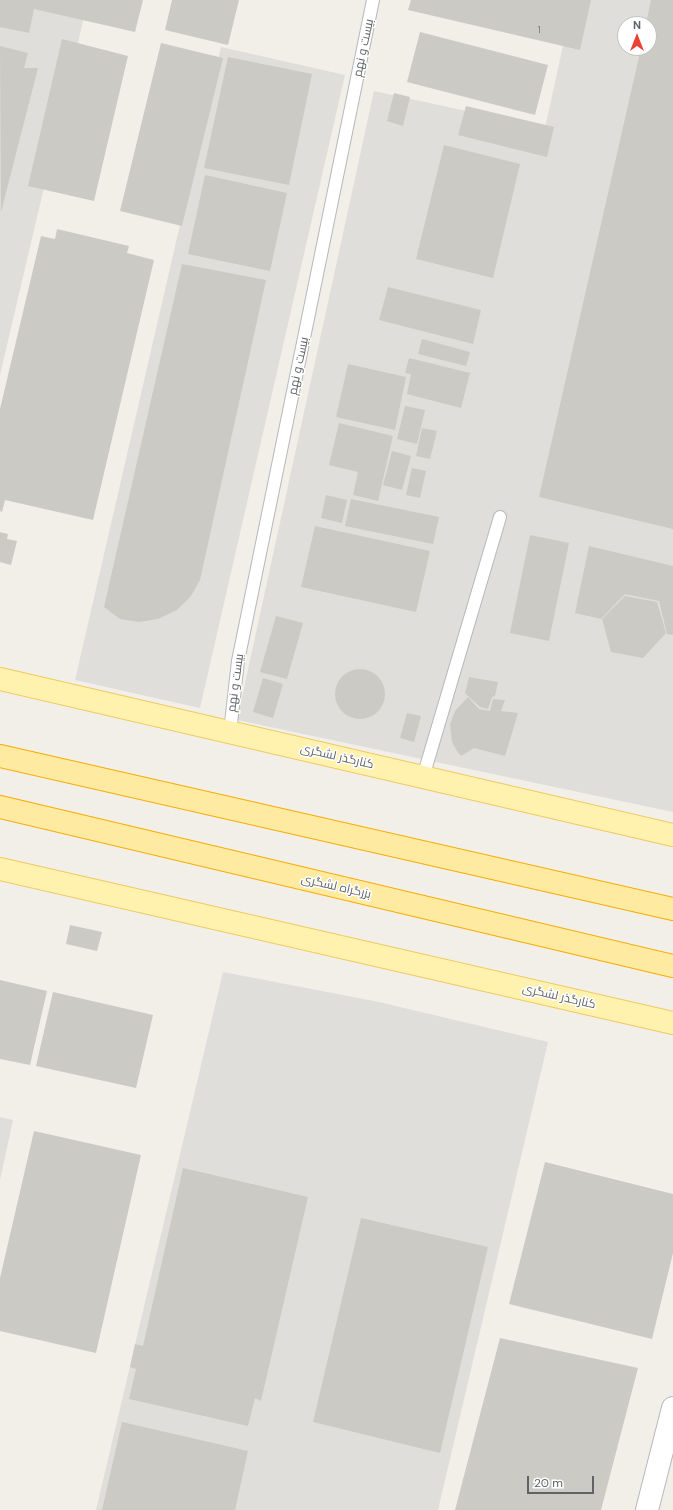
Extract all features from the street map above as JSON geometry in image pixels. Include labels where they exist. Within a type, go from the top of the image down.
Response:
[{"type":"highway","points":[[0,756],[673,909]]},
{"type":"highway","name":"بزرگراه لشگری","points":[[0,807],[673,966]]},
{"type":"main road","name":"کنارگذر لشگری","points":[[0,679],[673,835]]},
{"type":"main road","name":"کنارگذر لشگری","points":[[0,869],[673,1023]]},
{"type":"street","points":[[647,1510],[673,1408]]},
{"type":"lane","name":"بیست و نهم","points":[[230,732],[238,661],[373,0]]},
{"type":"lane","points":[[423,777],[500,517]]},
{"type":"shaded area","points":[[0,0],[88,0],[0,375]]},
{"type":"shaded area","points":[[573,0],[673,0],[673,812],[237,720],[374,91],[545,128]]},
{"type":"shaded area","points":[[221,47],[345,75],[200,708],[75,680]]},
{"type":"shaded area","points":[[223,972],[379,1002],[548,1042],[438,1510],[96,1510]]},
{"type":"shaded area","points":[[0,1117],[13,1120],[0,1180]]},
{"type":"building","points":[[0,0],[143,0],[135,32],[34,9],[29,33],[0,27]]},
{"type":"building","points":[[172,0],[239,0],[228,45],[165,30]]},
{"type":"building","points":[[411,0],[591,0],[580,50],[408,10]]},
{"type":"building","points":[[651,0],[673,0],[673,529],[539,497],[639,56],[657,56],[657,16],[648,16]]},
{"type":"building","points":[[420,32],[548,65],[535,115],[407,82]]},
{"type":"building","points":[[62,39],[128,56],[94,201],[28,186]]},
{"type":"building","points":[[161,43],[223,58],[182,226],[120,211]]},
{"type":"building","points":[[0,46],[28,53],[24,68],[38,68],[1,212]]},
{"type":"building","points":[[228,57],[312,74],[289,185],[204,168]]},
{"type":"building","points":[[394,93],[410,97],[403,126],[387,121]]},
{"type":"building","points":[[466,106],[554,127],[547,157],[458,135]]},
{"type":"building","points":[[444,145],[520,164],[493,278],[416,259]]},
{"type":"building","points":[[205,175],[287,193],[270,271],[188,254]]},
{"type":"building","points":[[57,229],[129,246],[127,253],[154,260],[93,520],[5,500],[2,512],[0,511],[0,409],[41,236],[55,239]]},
{"type":"building","points":[[182,264],[266,280],[200,580],[191,596],[177,610],[158,619],[139,622],[120,619],[104,607]]},
{"type":"building","points":[[388,287],[481,310],[473,344],[379,320]]},
{"type":"building","points":[[422,339],[470,352],[466,366],[418,354]]},
{"type":"building","points":[[409,358],[470,373],[461,408],[407,394],[411,374],[405,373]]},
{"type":"building","points":[[348,364],[406,377],[395,430],[336,417]]},
{"type":"building","points":[[405,406],[425,410],[417,444],[397,439]]},
{"type":"building","points":[[339,423],[393,436],[378,501],[353,495],[358,472],[329,465]]},
{"type":"building","points":[[422,428],[437,431],[430,459],[416,456]]},
{"type":"building","points":[[392,451],[411,456],[402,490],[383,485]]},
{"type":"building","points":[[412,468],[426,471],[420,498],[406,495]]},
{"type":"building","points":[[326,495],[347,500],[342,523],[321,518]]},
{"type":"building","points":[[351,499],[439,517],[433,544],[345,526]]},
{"type":"building","points":[[315,526],[430,551],[416,612],[301,587]]},
{"type":"building","points":[[0,532],[8,534],[7,539],[17,541],[11,565],[0,562]]},
{"type":"building","points":[[530,535],[569,543],[549,641],[510,633]]},
{"type":"building","points":[[589,546],[673,566],[673,635],[667,634],[659,601],[625,594],[601,619],[575,613]]},
{"type":"building","points":[[625,596],[657,602],[666,633],[643,658],[611,652],[602,619]]},
{"type":"building","points":[[276,616],[303,623],[287,679],[260,672]]},
{"type":"building","points":[[360,669],[374,673],[381,680],[385,694],[381,708],[374,715],[360,719],[346,715],[339,708],[335,694],[339,680],[346,673]]},
{"type":"building","points":[[469,677],[498,682],[495,696],[492,697],[488,709],[480,707],[465,693]]},
{"type":"building","points":[[263,678],[283,684],[273,718],[253,712]]},
{"type":"building","points":[[468,697],[479,709],[490,711],[493,699],[505,700],[501,711],[518,713],[505,756],[474,748],[461,756],[457,751],[452,742],[450,725],[455,711]]},
{"type":"building","points":[[407,713],[421,716],[414,742],[400,738]]},
{"type":"building","points":[[70,925],[102,932],[97,951],[66,944]]},
{"type":"building","points":[[0,980],[47,991],[30,1065],[0,1059]]},
{"type":"building","points":[[53,992],[153,1015],[136,1088],[36,1066]]},
{"type":"building","points":[[34,1131],[141,1155],[96,1353],[0,1331],[0,1278]]},
{"type":"building","points":[[545,1162],[673,1194],[673,1253],[652,1339],[509,1304]]},
{"type":"building","points":[[183,1168],[308,1197],[261,1401],[255,1398],[248,1426],[129,1399],[136,1369],[130,1367],[135,1344],[143,1346]]},
{"type":"building","points":[[361,1218],[488,1247],[440,1453],[313,1422]]},
{"type":"building","points":[[500,1338],[638,1368],[601,1510],[455,1510]]},
{"type":"building","points":[[122,1422],[248,1451],[235,1510],[102,1510]]}]
